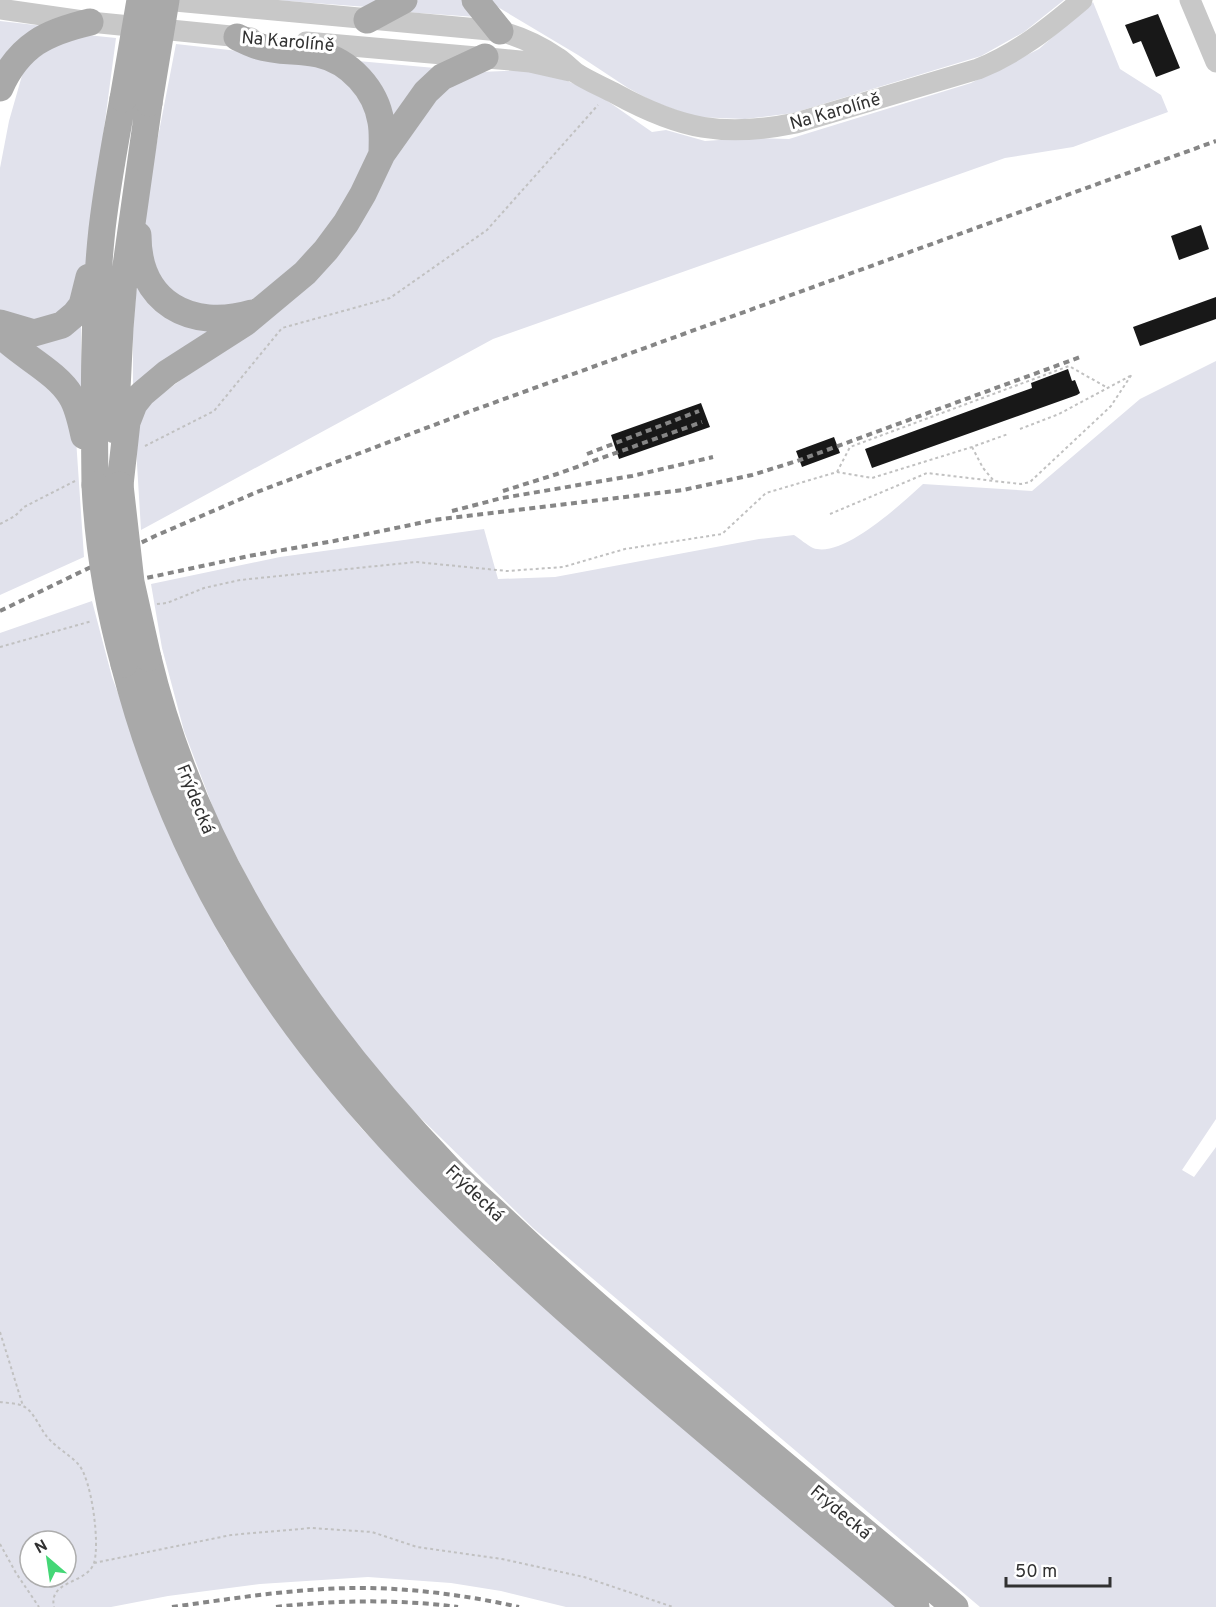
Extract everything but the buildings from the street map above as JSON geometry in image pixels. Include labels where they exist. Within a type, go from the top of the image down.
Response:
[{"type":"main road","points":[[136,661],[131,582],[104,477],[93,401],[102,230],[140,0]]},
{"type":"main road","points":[[104,477],[115,437],[120,328],[138,174],[165,0]]},
{"type":"main road","points":[[368,20],[404,0]]},
{"type":"main road","points":[[475,0],[500,31]]},
{"type":"main road","points":[[0,88],[17,58],[31,45],[63,29],[90,22]]},
{"type":"main road","points":[[237,37],[258,46],[319,54],[351,71],[368,88],[376,104],[382,122],[382,154]]},
{"type":"main road","points":[[104,477],[134,404],[142,394],[166,373],[226,336],[266,307],[300,278],[337,236],[363,194],[382,154],[431,85],[447,74],[486,57]]},
{"type":"main road","points":[[138,174],[139,249],[145,273],[159,296],[176,309],[205,319],[232,318],[266,307]]},
{"type":"main road","points":[[0,324],[22,331],[38,332],[54,328],[71,318],[82,305],[102,230]]},
{"type":"main road","points":[[0,334],[21,354],[61,384],[70,395],[104,477]]},
{"type":"main road","name":"Frýdecká","points":[[136,661],[136,710],[179,826],[209,886],[237,938],[300,1032],[369,1116],[435,1187],[513,1263],[649,1384],[916,1607]]},
{"type":"main road","name":"Frýdecká","points":[[136,661],[166,721],[210,835],[230,875],[288,974],[384,1097],[450,1170],[593,1302],[666,1366],[955,1607]]},
{"type":"street","name":"Na Karolíně","points":[[165,0],[500,31],[540,47],[576,73],[651,113],[687,126],[736,130],[782,126],[809,120],[990,64],[1033,40],[1082,0]]},
{"type":"street","points":[[1190,0],[1216,62]]},
{"type":"street","name":"Na Karolíně","points":[[0,9],[90,22],[237,37],[486,57],[530,62],[576,73]]},
{"type":"path","points":[[139,448],[214,411],[282,328],[390,298],[487,230],[610,91]]},
{"type":"path","points":[[837,472],[850,447],[1069,366],[1106,387]]},
{"type":"path","points":[[830,514],[927,474],[1021,484],[1030,482],[1111,406],[1132,374],[1059,414],[1020,429]]},
{"type":"path","points":[[157,604],[167,603],[204,588],[240,580],[416,562],[507,571],[563,567],[625,549],[722,534],[766,493],[837,472],[872,478],[1008,434]]},
{"type":"path","points":[[972,447],[983,468],[994,481]]},
{"type":"path","points":[[1,525],[24,507],[104,477]]},
{"type":"path","points":[[0,647],[95,620]]},
{"type":"path","points":[[0,1332],[23,1406],[45,1435],[79,1465],[85,1474],[92,1497],[94,1563]]},
{"type":"path","points":[[0,1402],[23,1406]]},
{"type":"path","points":[[54,1607],[54,1596],[59,1589],[82,1577],[94,1563],[231,1535],[311,1528],[372,1532],[417,1547],[502,1559],[584,1576],[673,1607]]},
{"type":"path","points":[[0,1544],[39,1607]]},
{"type":"shaded area","points":[[274,0],[384,0],[367,7]]},
{"type":"shaded area","points":[[418,0],[463,0],[476,17],[405,12]]},
{"type":"shaded area","points":[[490,0],[1064,0],[1024,32],[981,56],[793,113],[745,119],[695,117],[654,102],[496,6]]},
{"type":"shaded area","points":[[1093,2],[1120,69],[1161,95],[1168,112],[1073,147],[1005,158],[493,339],[141,530],[135,431],[147,405],[286,302],[405,135],[448,83],[480,72],[524,70],[565,80],[596,93],[652,132],[666,130],[705,141],[748,138],[789,139],[971,83],[1039,49]]},
{"type":"shaded area","points":[[0,21],[44,26],[0,66]]},
{"type":"shaded area","points":[[87,35],[116,38],[83,288],[69,309],[35,323],[0,310],[0,168],[9,121],[23,72],[33,61],[52,47]]},
{"type":"shaded area","points":[[176,44],[320,60],[338,69],[372,119],[369,159],[339,216],[292,272],[244,305],[223,311],[168,295],[143,235],[145,204]]},
{"type":"shaded area","points":[[358,61],[435,68],[392,119]]},
{"type":"shaded area","points":[[137,284],[211,332],[133,393],[133,326]]},
{"type":"shaded area","points":[[81,325],[81,387],[27,343]]},
{"type":"shaded area","points":[[0,348],[69,405],[76,439],[84,557],[0,595]]},
{"type":"shaded area","points":[[1216,361],[1216,1119],[1182,1170],[1194,1177],[1216,1147],[1216,1607],[980,1607],[533,1228],[392,1090],[324,1008],[270,922],[218,821],[184,731],[162,648],[151,584],[280,557],[484,529],[498,579],[555,577],[759,539],[794,535],[813,548],[825,549],[855,538],[901,504],[923,484],[1032,491],[1140,399]]},
{"type":"shaded area","points":[[92,601],[112,677],[174,845],[225,944],[287,1035],[361,1128],[494,1263],[900,1607],[566,1607],[501,1591],[451,1583],[368,1577],[260,1584],[168,1596],[111,1607],[0,1607],[0,633]]},
{"type":"railway","points":[[0,611],[155,536],[257,492],[471,411],[1216,141]]},
{"type":"railway","points":[[137,580],[434,520],[683,490],[752,475],[797,461],[1083,356]]},
{"type":"railway","points":[[587,454],[699,411]]},
{"type":"railway","points":[[503,491],[702,422]]},
{"type":"railway","points":[[452,511],[502,498],[632,476],[713,457]]},
{"type":"railway","points":[[172,1607],[295,1591],[344,1588],[444,1594],[519,1607]]},
{"type":"railway","points":[[276,1607],[367,1601],[458,1607]]}]
